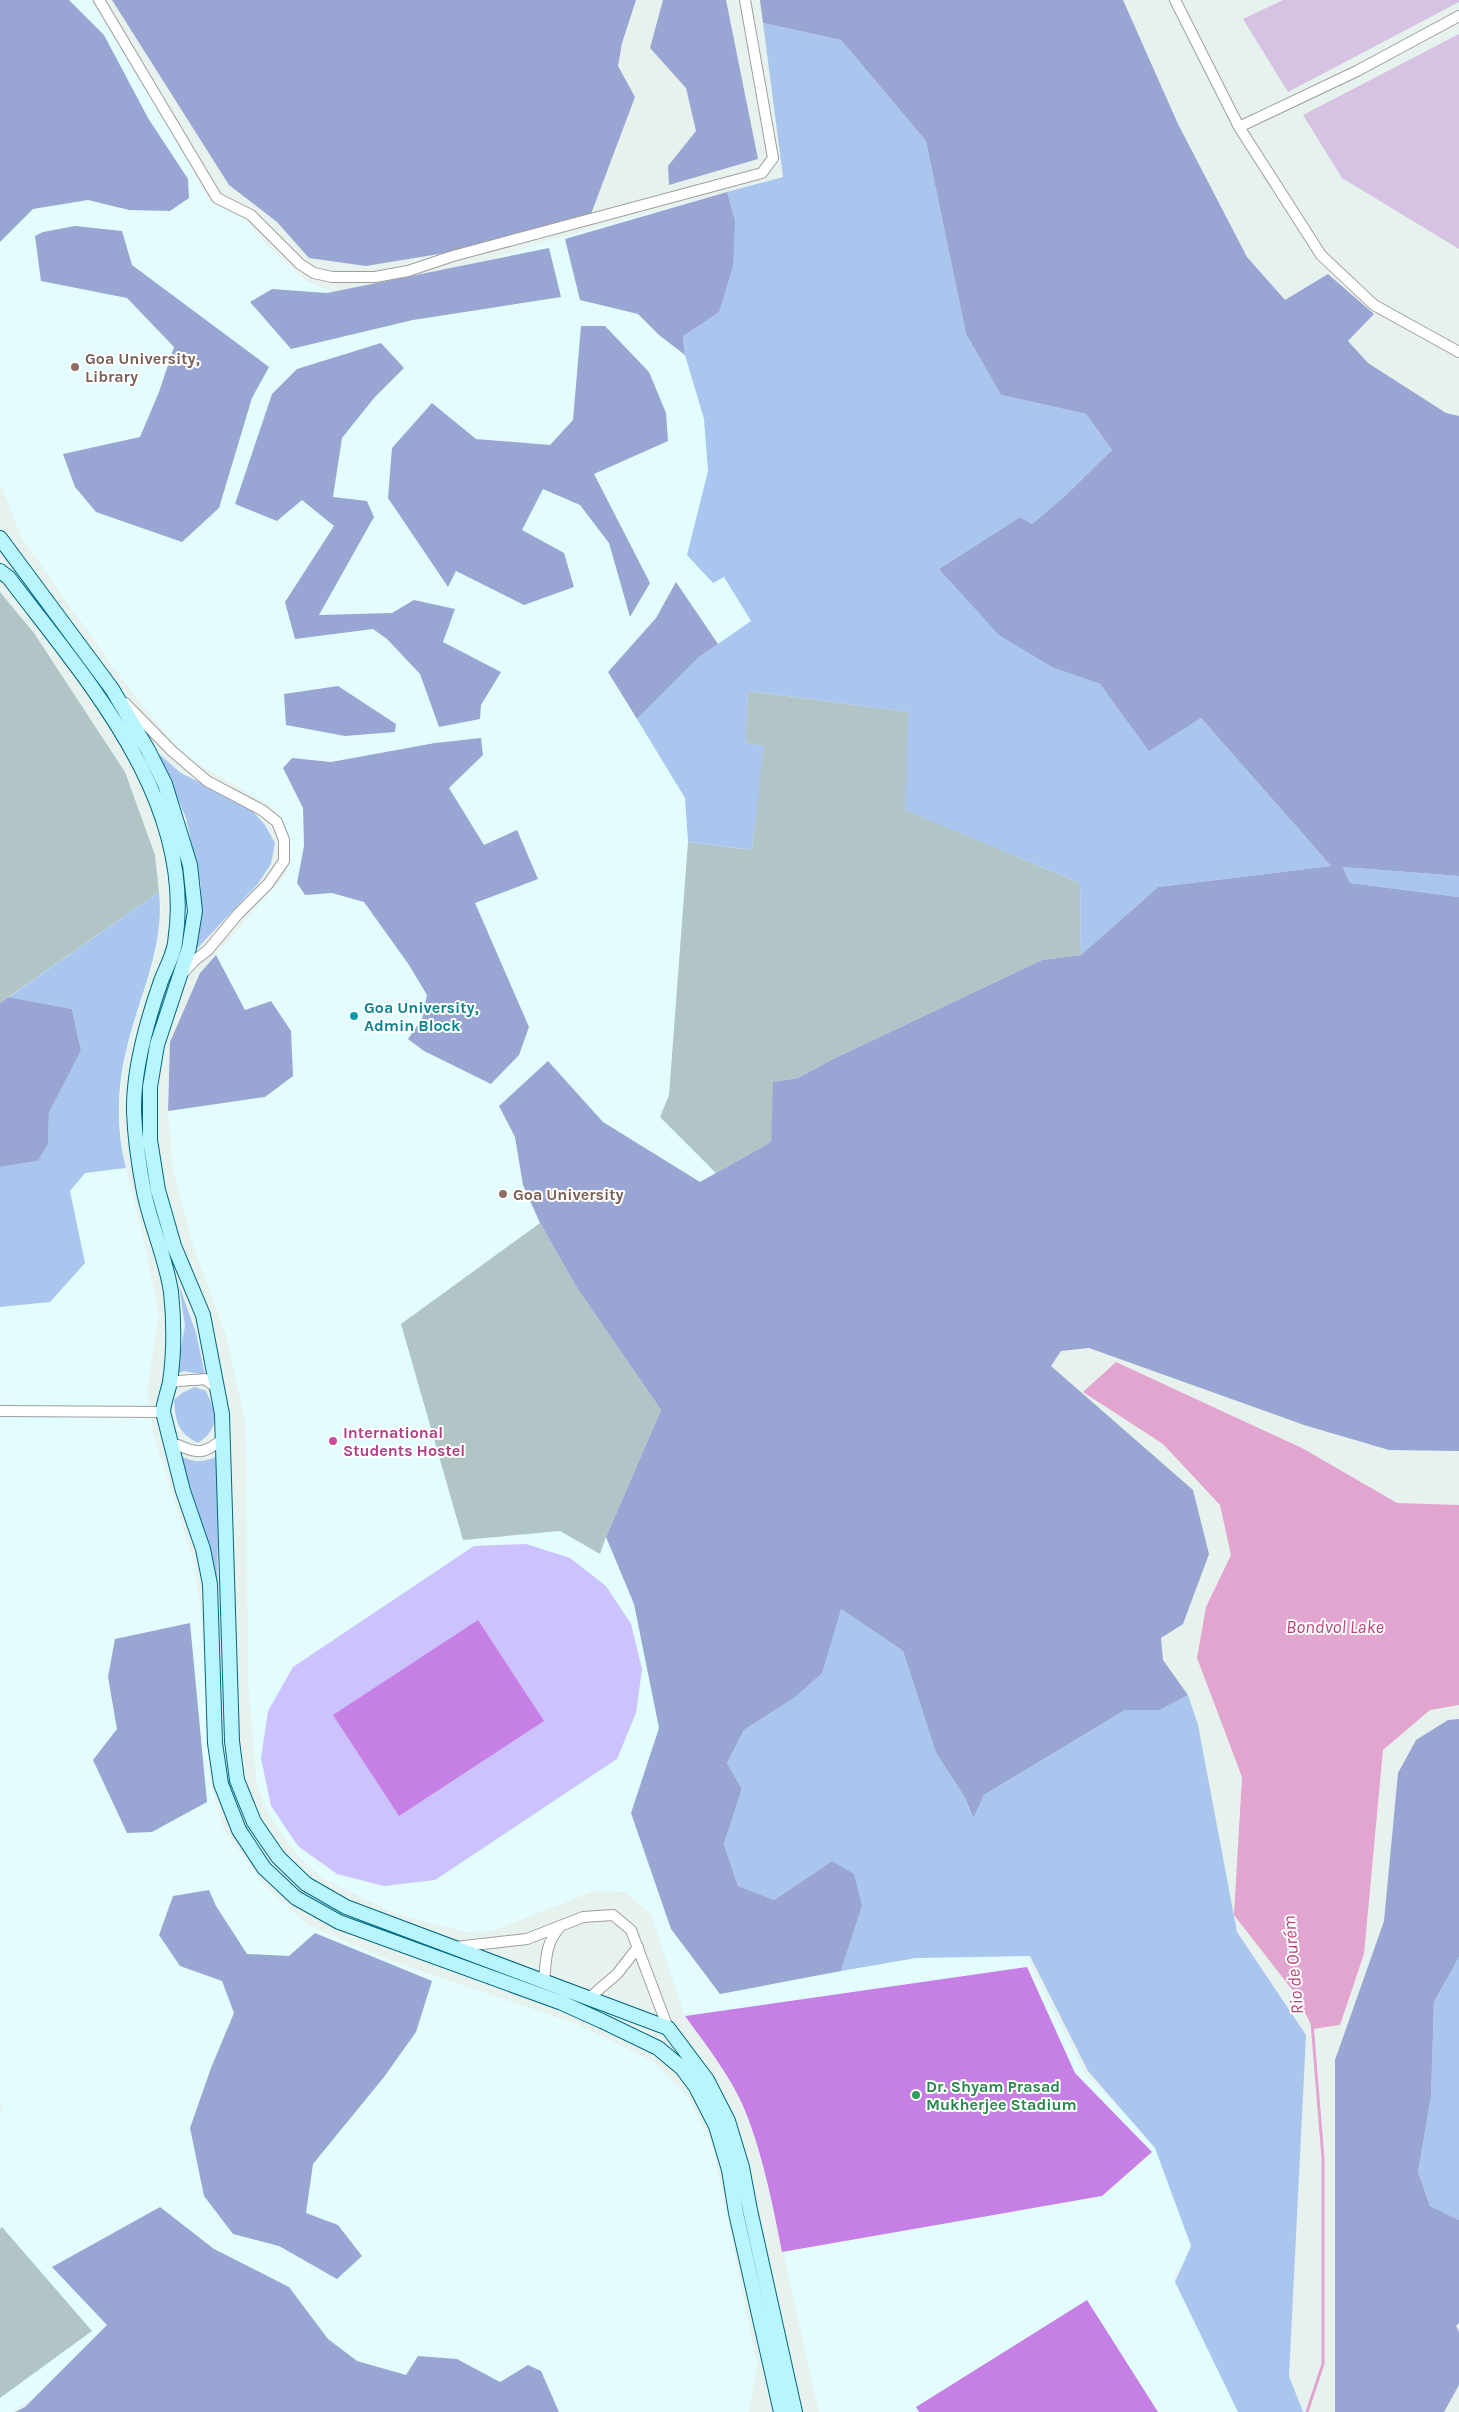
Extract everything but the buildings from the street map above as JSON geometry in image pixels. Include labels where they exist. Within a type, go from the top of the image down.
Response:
[{"type":"main road","points":[[0,538],[112,690],[148,750],[165,784],[190,865],[196,911],[181,976],[157,1045],[150,1087],[150,1140],[158,1190],[174,1246],[203,1315],[218,1389],[224,1439],[226,1593],[232,1741],[237,1780],[254,1822],[278,1857],[306,1884],[346,1906],[668,2028],[708,2080],[728,2121],[742,2167],[746,2225],[781,2412]]},
{"type":"main road","points":[[0,571],[9,578],[95,692],[135,756],[152,791],[166,830],[176,872],[180,914],[174,949],[162,979],[144,1042],[136,1085],[134,1110],[136,1141],[144,1194],[161,1250],[170,1292],[172,1332],[169,1383],[164,1399],[163,1412],[166,1430],[202,1549],[210,1584],[215,1743],[221,1784],[239,1830],[264,1868],[296,1898],[339,1922],[562,2004],[625,2030],[658,2048],[682,2068],[696,2087],[716,2126],[746,2225],[795,2412]]},
{"type":"main road","points":[[166,1430],[178,1445]]},
{"type":"main road","points":[[454,1964],[456,1949]]},
{"type":"street","points":[[99,0],[217,198],[251,215],[300,264],[314,273],[341,277],[375,277],[408,271],[453,256],[762,173],[774,158],[745,0]]},
{"type":"street","points":[[1175,0],[1239,127],[1321,255],[1374,305],[1459,352]]},
{"type":"street","points":[[1239,127],[1357,70],[1459,16]]},
{"type":"street","points":[[112,690],[172,751],[207,781],[262,810],[277,822],[284,840],[284,861],[268,884],[238,914],[208,950],[195,960],[181,976]]},
{"type":"street","points":[[169,1383],[186,1378],[205,1379],[218,1389]]},
{"type":"street","points":[[0,1411],[163,1412]]},
{"type":"street","points":[[178,1445],[198,1453],[210,1449],[224,1439]]},
{"type":"street","points":[[456,1949],[527,1939],[583,1917],[613,1915],[631,1930],[668,2028]]},
{"type":"street","points":[[544,1982],[547,1946],[552,1935],[561,1927]]},
{"type":"street","points":[[589,1998],[617,1974],[638,1947]]},
{"type":"shaded area","name":"Goa University","points":[[0,0],[91,0],[178,143],[210,202],[243,217],[266,244],[306,281],[341,295],[424,282],[544,242],[783,177],[1332,866],[1459,876],[1459,1268],[1040,1076],[964,1796],[1033,1971],[1085,2074],[1159,2148],[1197,2247],[1173,2277],[1225,2375],[1242,2412],[819,2412],[768,2184],[748,2116],[724,2070],[685,2016],[651,1915],[626,1892],[594,1891],[492,1931],[465,1932],[397,1914],[322,1878],[298,1856],[270,1816],[257,1786],[248,1682],[246,1426],[227,1338],[193,1245],[173,1169],[168,1111],[170,1042],[200,973],[286,874],[290,857],[289,843],[281,819],[271,806],[182,754],[118,674],[22,538],[0,483]]},
{"type":"shaded area","points":[[0,0],[69,0],[104,35],[148,118],[188,179],[189,198],[170,211],[129,210],[88,200],[33,209],[0,242]]},
{"type":"shaded area","points":[[112,0],[636,0],[622,43],[618,66],[635,97],[591,214],[445,253],[366,266],[309,258],[277,222],[229,185]]},
{"type":"shaded area","points":[[663,0],[726,0],[758,159],[669,185],[668,166],[696,131],[686,88],[650,48]]},
{"type":"shaded area","points":[[760,0],[1123,0],[1178,124],[1247,257],[1285,300],[1328,274],[1374,314],[1348,341],[1368,363],[1446,413],[1459,416],[1459,876],[1343,867],[1350,883],[1459,897],[1459,1451],[1389,1450],[1304,1425],[1089,1348],[1061,1351],[1051,1366],[1193,1490],[1209,1554],[1183,1624],[1161,1638],[1163,1660],[1188,1695],[1160,1710],[1125,1710],[984,1795],[973,1818],[964,1796],[936,1753],[903,1651],[841,1609],[822,1673],[794,1698],[744,1730],[727,1763],[742,1789],[724,1844],[738,1886],[774,1900],[832,1861],[854,1874],[862,1906],[841,1971],[720,1994],[671,1929],[631,1813],[659,1728],[634,1604],[606,1537],[661,1410],[577,1288],[540,1223],[523,1185],[515,1137],[499,1106],[548,1061],[603,1122],[700,1182],[771,1142],[773,1082],[798,1078],[831,1060],[1042,960],[1081,955],[1158,887],[1331,866],[1201,718],[1149,751],[1100,684],[1054,668],[999,635],[939,569],[1020,517],[1032,524],[1066,495],[1112,450],[1086,414],[1001,395],[966,334],[926,141],[841,40],[763,23]]},
{"type":"shaded area","points":[[1283,0],[1459,0],[1459,2],[1288,92],[1243,19]]},
{"type":"shaded area","points":[[763,23],[841,40],[926,141],[966,334],[1001,395],[1086,414],[1112,450],[1066,495],[1032,524],[1020,517],[939,569],[1054,668],[1100,684],[1149,750],[1201,718],[1331,866],[1158,887],[1081,955],[1080,883],[905,810],[908,712],[748,691],[746,743],[764,746],[752,850],[688,842],[685,798],[637,719],[699,657],[751,621],[724,577],[713,583],[687,555],[708,471],[704,419],[685,355],[683,336],[735,220],[727,192],[783,177]]},
{"type":"shaded area","points":[[1459,34],[1459,249],[1342,178],[1303,115]]},
{"type":"shaded area","points":[[727,192],[735,220],[733,266],[719,312],[683,336],[685,355],[659,335],[638,314],[580,300],[565,239]]},
{"type":"shaded area","points":[[75,226],[122,231],[132,265],[269,367],[252,398],[219,508],[182,542],[96,512],[75,487],[63,454],[140,437],[159,392],[174,347],[127,298],[41,281],[35,236],[43,232]]},
{"type":"shaded area","points":[[549,248],[561,297],[413,320],[291,349],[250,302],[272,289],[327,293]]},
{"type":"shaded area","points":[[581,326],[605,326],[649,372],[666,413],[668,441],[594,474],[650,583],[630,617],[609,543],[580,505],[543,489],[522,530],[564,553],[574,587],[524,605],[456,571],[448,587],[388,498],[392,448],[432,403],[476,439],[550,445],[573,420]]},
{"type":"shaded area","points":[[381,343],[404,368],[374,398],[342,438],[333,497],[367,501],[374,517],[319,615],[392,613],[414,600],[455,609],[443,642],[501,672],[481,705],[480,719],[439,727],[420,674],[387,639],[373,629],[295,639],[285,602],[334,526],[302,500],[277,521],[235,504],[272,394],[297,369]]},
{"type":"shaded area","points":[[676,582],[718,644],[699,657],[637,719],[608,672],[656,618]]},
{"type":"shaded area","points":[[0,592],[34,633],[125,772],[155,855],[161,907],[156,954],[126,1051],[119,1103],[123,1156],[144,1241],[159,1315],[147,1391],[153,1434],[194,1562],[201,1615],[210,1782],[224,1830],[264,1885],[309,1926],[389,1960],[576,2024],[654,2062],[690,2100],[713,2148],[757,2365],[749,2412],[343,2412],[194,2290],[12,2412],[0,2412],[0,2111],[4,2108],[0,2101]]},
{"type":"shaded area","points":[[0,592],[34,633],[125,772],[155,855],[159,892],[0,1003]]},
{"type":"shaded area","points":[[338,686],[396,724],[395,732],[345,736],[286,725],[284,694]]},
{"type":"shaded area","points":[[748,691],[909,712],[906,810],[1080,883],[1081,955],[1042,960],[831,1060],[798,1078],[774,1082],[771,1142],[716,1173],[660,1117],[669,1095],[688,842],[752,850],[763,746],[745,743]]},
{"type":"shaded area","points":[[481,738],[483,755],[449,788],[484,845],[517,830],[538,879],[475,903],[529,1027],[519,1055],[491,1084],[424,1051],[408,1039],[422,1019],[427,995],[409,965],[364,902],[332,893],[305,895],[297,883],[304,846],[303,808],[283,768],[292,758],[331,762],[435,743]]},
{"type":"shaded area","points":[[159,754],[181,773],[250,808],[265,825],[275,843],[271,864],[257,885],[192,954],[201,886],[186,818]]},
{"type":"shaded area","points":[[1343,867],[1459,876],[1459,897],[1350,883]]},
{"type":"shaded area","points":[[159,892],[160,913],[158,933],[149,973],[126,1051],[119,1095],[119,1124],[126,1168],[85,1173],[70,1191],[85,1263],[50,1302],[0,1307],[0,1167],[38,1161],[48,1144],[49,1113],[81,1049],[72,1009],[9,997]]},
{"type":"shaded area","points":[[216,955],[245,1010],[271,1001],[291,1031],[293,1076],[265,1097],[168,1111],[170,1042],[200,973]]},
{"type":"shaded area","points":[[9,997],[72,1009],[81,1050],[49,1113],[48,1144],[38,1161],[0,1167],[0,1003]]},
{"type":"shaded area","points":[[540,1223],[577,1288],[661,1410],[600,1554],[560,1531],[463,1540],[401,1324]]},
{"type":"shaded area","points":[[179,1285],[196,1333],[205,1375],[184,1371],[176,1374],[185,1326]]},
{"type":"shaded area","points":[[195,1387],[206,1391],[214,1414],[213,1426],[210,1432],[198,1443],[186,1435],[179,1426],[174,1400],[182,1393]]},
{"type":"shaded area","points":[[179,1455],[194,1461],[208,1460],[219,1456],[217,1608],[210,1548]]},
{"type":"shaded area","points":[[526,1544],[570,1558],[606,1586],[631,1624],[642,1669],[636,1713],[617,1759],[435,1880],[384,1886],[337,1874],[298,1846],[271,1806],[261,1758],[268,1711],[293,1667],[474,1546]]},
{"type":"shaded area","points":[[841,1609],[903,1651],[936,1753],[964,1796],[972,1817],[984,1795],[1125,1710],[1160,1710],[1188,1695],[1198,1725],[1237,1932],[1306,2035],[1289,2376],[1303,2412],[1238,2412],[1175,2282],[1191,2246],[1155,2148],[1088,2071],[1030,1956],[916,1958],[841,1971],[862,1906],[832,1861],[774,1900],[738,1886],[724,1844],[742,1789],[727,1763],[744,1730],[794,1698]]},
{"type":"shaded area","points":[[478,1620],[544,1721],[399,1816],[333,1715]]},
{"type":"shaded area","points":[[190,1623],[207,1802],[152,1832],[127,1833],[93,1760],[117,1729],[108,1677],[115,1639]]},
{"type":"shaded area","points":[[1459,1719],[1459,1957],[1434,2002],[1431,2097],[1418,2172],[1430,2206],[1459,2220],[1459,2323],[1456,2326],[1459,2332],[1459,2385],[1444,2412],[1335,2412],[1335,2060],[1384,1921],[1398,1773],[1416,1740],[1448,1720]]},
{"type":"shaded area","points":[[209,1890],[216,1906],[247,1954],[289,1956],[315,1933],[432,1981],[416,2032],[384,2077],[313,2164],[306,2213],[338,2225],[362,2256],[337,2279],[279,2246],[233,2234],[204,2196],[190,2128],[211,2068],[234,2013],[222,1981],[180,1966],[159,1935],[173,1896]]},
{"type":"shaded area","points":[[1459,1957],[1459,2220],[1430,2206],[1418,2172],[1431,2097],[1434,2002]]},
{"type":"shaded area","name":"Dr. Shyam Prasad Mukherjee Stadium","points":[[1027,1967],[1075,2073],[1152,2152],[1102,2196],[782,2252],[772,2201],[748,2118],[728,2077],[685,2016]]},
{"type":"shaded area","points":[[160,2207],[214,2249],[289,2287],[328,2339],[357,2361],[406,2375],[418,2356],[457,2359],[500,2382],[528,2365],[541,2371],[559,2412],[15,2412],[25,2407],[107,2325],[52,2267]]},
{"type":"shaded area","points":[[2,2227],[92,2331],[0,2398],[0,2229]]},
{"type":"shaded area","points":[[1087,2300],[1158,2412],[919,2412],[916,2407]]},
{"type":"water","name":"Bondvol Lake","points":[[1116,1362],[1302,1448],[1397,1503],[1459,1505],[1459,1705],[1430,1710],[1383,1750],[1364,1954],[1340,2025],[1313,2029],[1297,1996],[1234,1915],[1242,1777],[1197,1658],[1206,1607],[1231,1555],[1220,1505],[1163,1444],[1083,1392]]},
{"type":"waterway","name":"Rio de Ourém","points":[[1307,2412],[1323,2364],[1323,2158],[1312,2023]]},
{"type":"place","name":"Goa University, Library","points":[[75,367]]},
{"type":"place","name":"Goa University, Admin Block","points":[[354,1016]]},
{"type":"place","name":"Goa University","points":[[503,1194]]},
{"type":"place","name":"International Students Hostel","points":[[333,1441]]},
{"type":"place","name":"Dr. Shyam Prasad Mukherjee Stadium","points":[[916,2095]]}]
